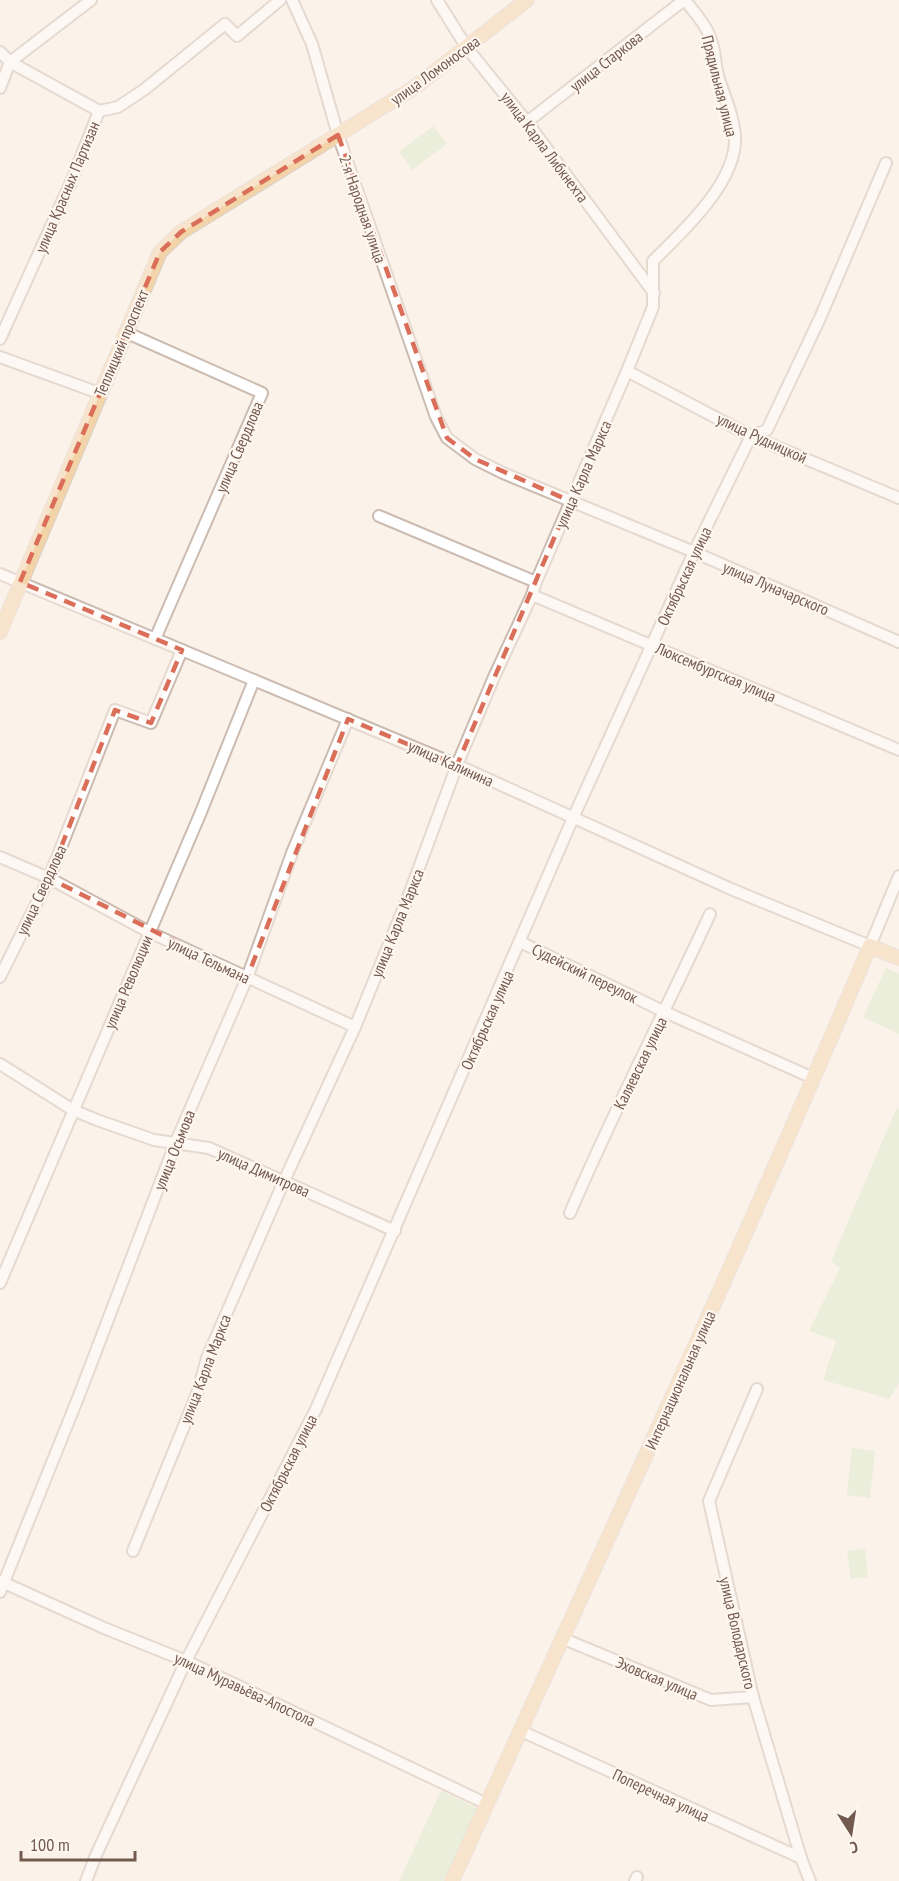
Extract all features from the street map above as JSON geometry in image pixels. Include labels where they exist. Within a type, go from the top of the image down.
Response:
[{"type":"main road","name":"улица Ломоносова","points":[[338,135],[415,87],[527,0]]},
{"type":"main road","name":"Теплицкий проспект","points":[[0,632],[160,252],[181,232],[338,135]]},
{"type":"main road","name":"улица Калинина","points":[[870,946],[899,958]]},
{"type":"main road","name":"Интернациональная улица","points":[[452,1881],[564,1639],[776,1167],[870,946]]},
{"type":"street","points":[[0,88],[10,62],[91,0]]},
{"type":"street","name":"улица Красных Партизан","points":[[0,339],[71,182],[99,111],[118,108],[225,24],[237,36],[280,0]]},
{"type":"street","name":"2-я Народная улица","points":[[292,0],[312,44],[338,135],[436,417]]},
{"type":"street","name":"улица Карла Либкнехта","points":[[437,0],[467,48],[527,122],[654,293]]},
{"type":"street","name":"улица Старкова","points":[[527,122],[685,0]]},
{"type":"street","name":"Прядильная улица","points":[[654,293],[653,261],[679,235],[723,183],[735,148],[734,129],[716,71],[713,44],[708,31],[685,0]]},
{"type":"street","points":[[0,52],[10,62],[99,111]]},
{"type":"street","name":"Октябрьская улица","points":[[86,1881],[186,1661],[316,1409],[573,818],[694,552],[752,436],[766,430],[820,318],[886,163]]},
{"type":"street","name":"улица Карла Маркса","points":[[133,1551],[197,1394],[207,1358],[284,1181],[355,1027],[407,900],[457,765],[627,371],[653,307],[654,293]]},
{"type":"street","name":"улица Свердлова","points":[[125,332],[262,393],[155,639]]},
{"type":"street","points":[[0,357],[99,393]]},
{"type":"street","name":"улица Рудницкой","points":[[627,371],[752,436],[899,498]]},
{"type":"street","name":"улица Луначарского","points":[[436,417],[447,438],[476,459],[899,642]]},
{"type":"street","points":[[379,516],[536,582]]},
{"type":"street","name":"улица Калинина","points":[[0,574],[457,765],[736,891],[870,946]]},
{"type":"street","name":"Люксембургская улица","points":[[532,595],[899,750]]},
{"type":"street","name":"улица Свердлова","points":[[0,976],[49,878],[115,710],[151,723],[182,650]]},
{"type":"street","name":"улица Революции","points":[[0,1283],[201,812],[254,680]]},
{"type":"street","name":"улица Осьмова","points":[[1,1585],[77,1400],[175,1144],[247,978],[292,853],[348,719]]},
{"type":"street","name":"улица Тельмана","points":[[0,857],[49,878],[149,932],[355,1027]]},
{"type":"street","name":"Интернациональная улица","points":[[870,946],[899,876]]},
{"type":"street","name":"Каляевская улица","points":[[570,1214],[606,1132],[710,914]]},
{"type":"street","name":"Судейский переулок","points":[[520,942],[665,1012],[813,1078]]},
{"type":"street","name":"улица Димитрова","points":[[0,1064],[73,1110],[154,1140],[209,1148],[395,1231]]},
{"type":"street","name":"улица Володарского","points":[[757,1389],[709,1501],[753,1697],[810,1881]]},
{"type":"street","name":"улица Муравьёва-Апостола","points":[[1,1585],[186,1661],[487,1804]]},
{"type":"street","name":"Эховская улица","points":[[564,1639],[711,1700],[753,1697]]},
{"type":"street","name":"Поперечная улица","points":[[521,1731],[801,1858]]},
{"type":"highlighted area","points":[[338,135],[447,438],[475,459],[570,501],[457,765],[348,719],[247,978],[49,878],[115,710],[151,723],[182,650],[20,582],[160,252],[181,232]]},
{"type":"green space","points":[[433,126],[447,144],[412,170],[399,152]]},
{"type":"green space","points":[[886,968],[899,974],[899,1034],[863,1017]]},
{"type":"green space","points":[[897,1107],[899,1111],[899,1383],[889,1399],[823,1380],[836,1341],[809,1331],[840,1268],[831,1262]]},
{"type":"green space","points":[[852,1448],[875,1451],[870,1498],[847,1495]]},
{"type":"green space","points":[[865,1549],[868,1577],[851,1579],[847,1551]]},
{"type":"green space","points":[[441,1791],[479,1809],[446,1881],[399,1881]]}]
